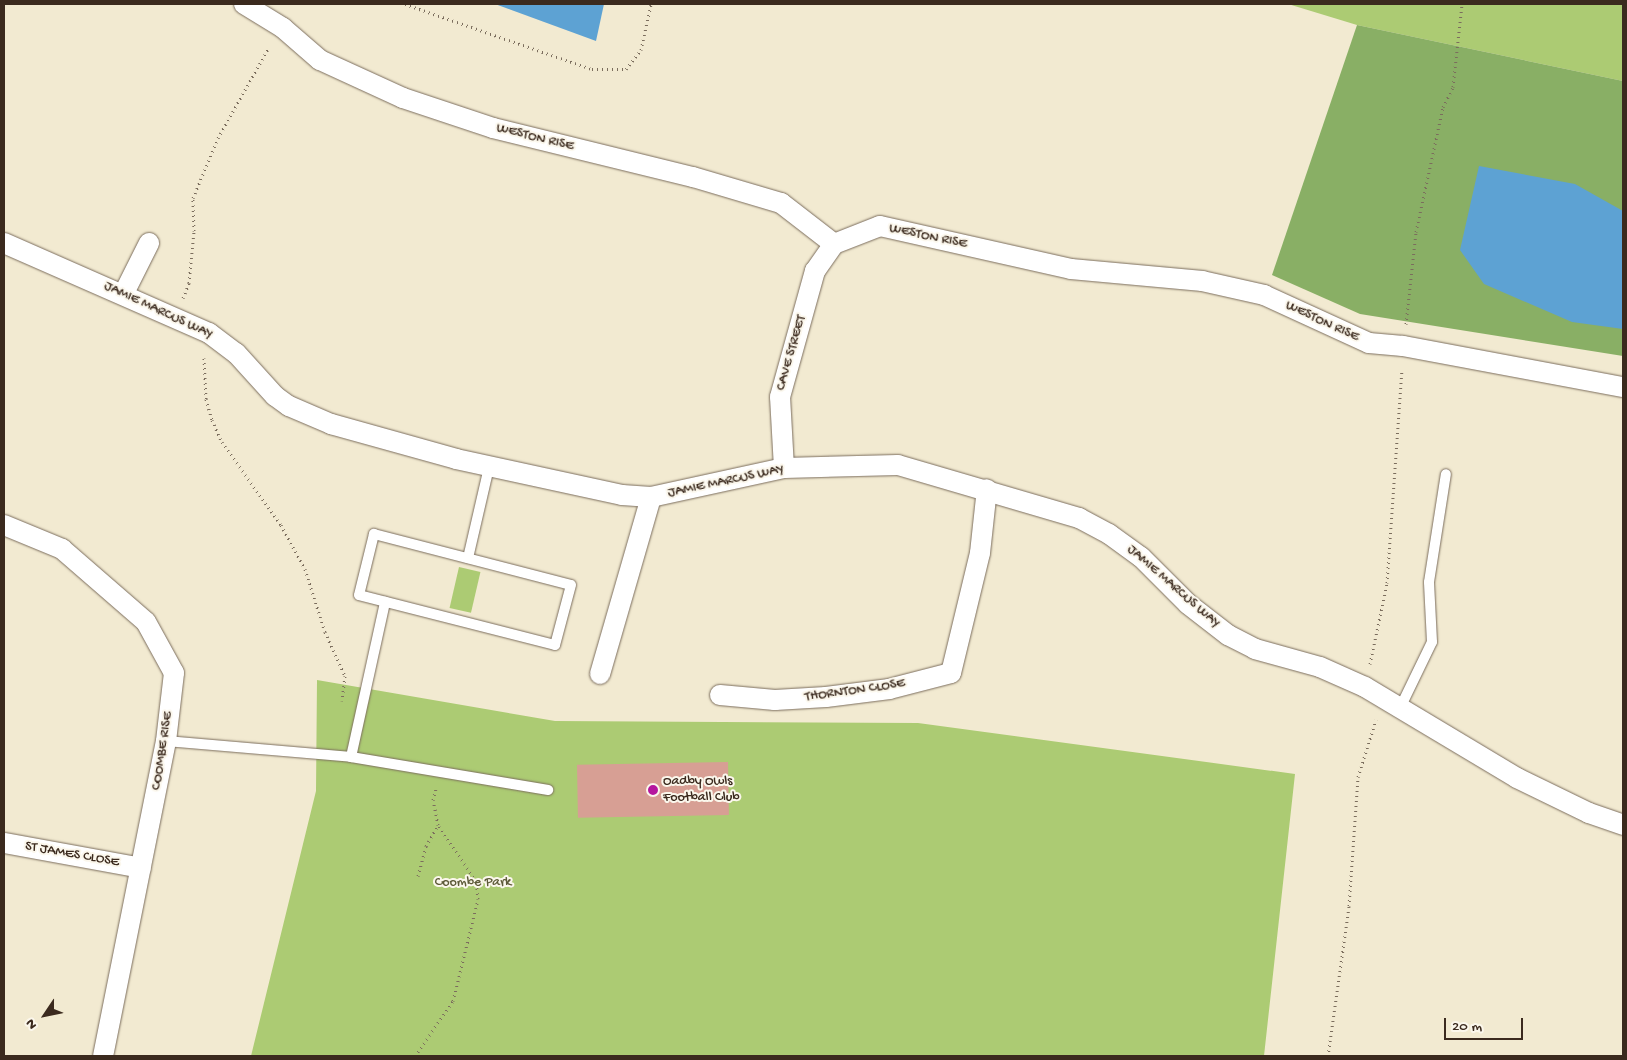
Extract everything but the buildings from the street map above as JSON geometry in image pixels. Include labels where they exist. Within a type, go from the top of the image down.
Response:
[{"type":"street","name":"WESTON RISE","points":[[244,4],[282,28],[320,60],[403,98],[493,128],[693,177],[781,203],[834,244],[880,226],[1070,269],[1202,281],[1264,296],[1369,344],[1403,346],[1623,387]]},
{"type":"street","name":"JAMIE MARCUS WAY","points":[[4,243],[124,293],[209,333],[236,353],[275,396],[289,406],[331,424],[489,467],[622,495],[651,497],[784,468],[898,465],[987,489],[1079,518],[1109,534],[1141,557],[1188,604],[1228,635],[1255,649],[1320,667],[1365,687],[1401,706],[1534,787],[1623,825]]},
{"type":"street","points":[[124,293],[149,243]]},
{"type":"street","name":"CAVE STREET","points":[[784,468],[780,397],[815,271],[834,244]]},
{"type":"street","name":"THORNTON CLOSE","points":[[720,695],[775,700],[826,697],[888,689],[951,673],[980,553],[987,489]]},
{"type":"street","points":[[600,674],[651,497]]},
{"type":"street","name":"COOMBE RISE","points":[[4,525],[62,549],[146,622],[174,674],[166,741],[103,1056]]},
{"type":"street","name":"ST JAMES CLOSE","points":[[4,843],[141,868]]},
{"type":"lane","points":[[468,558],[489,467]]},
{"type":"lane","points":[[1401,706],[1432,642],[1429,582],[1446,474]]},
{"type":"lane","points":[[374,534],[571,585],[555,646],[385,602],[359,595],[374,534]]},
{"type":"lane","points":[[351,757],[385,602]]},
{"type":"lane","points":[[166,741],[351,757],[548,790]]},
{"type":"path","points":[[405,4],[592,69],[626,69],[641,50],[651,4]]},
{"type":"path","points":[[1328,1056],[1350,906],[1358,777],[1379,709],[1365,687],[1388,582],[1403,346],[1416,232],[1443,107],[1453,87],[1462,4]]},
{"type":"path","points":[[176,317],[189,283],[194,231],[193,198],[218,138],[254,70],[282,28]]},
{"type":"path","points":[[209,333],[204,369],[206,399],[212,420],[222,442],[281,524],[302,562],[325,632],[345,676],[342,704]]},
{"type":"path","points":[[415,1056],[454,1001],[478,899],[476,881],[438,825],[433,800],[441,772]]},
{"type":"path","points":[[418,876],[426,846],[438,825]]},
{"type":"green space","points":[[1288,4],[1623,4],[1623,81],[1357,25]]},
{"type":"green space","points":[[1357,25],[1623,81],[1623,356],[1360,314],[1272,275]]},
{"type":"green space","points":[[459,567],[480,572],[471,613],[450,608]]},
{"type":"green space","name":"Coombe Park","points":[[317,680],[555,721],[918,723],[1295,774],[1264,1056],[251,1056],[316,791]]},
{"type":"water","points":[[495,4],[604,4],[596,41]]},
{"type":"water","points":[[1479,166],[1575,184],[1623,211],[1623,329],[1572,322],[1484,284],[1460,250]]},
{"type":"place","name":"Oadby Owls Football Club","points":[[653,790]]}]
